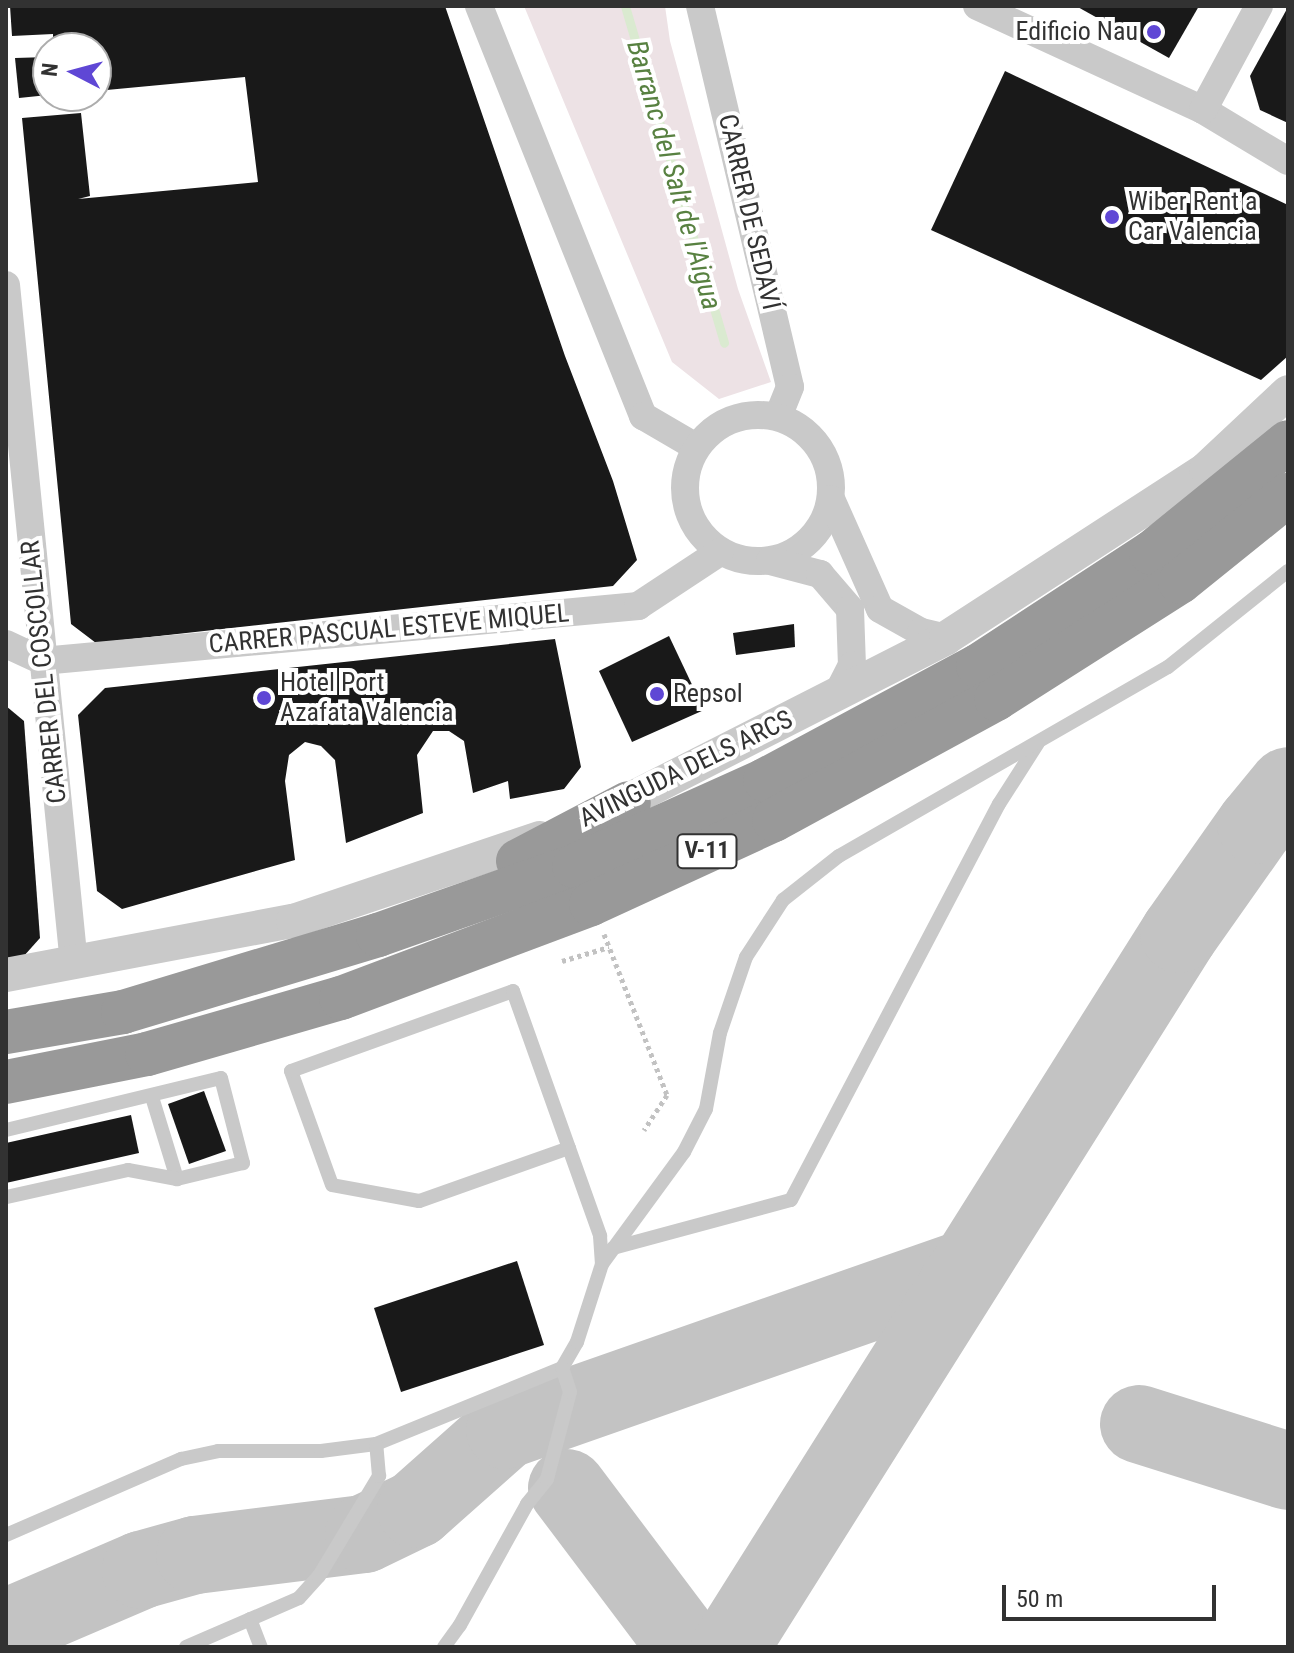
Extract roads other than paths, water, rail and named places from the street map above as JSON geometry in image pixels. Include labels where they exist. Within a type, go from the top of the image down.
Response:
[{"type":"highway","name":"V-11","points":[[6,1032],[123,1012],[378,935],[574,866],[765,780],[978,666],[1151,553],[1288,442]]},
{"type":"highway","name":"V-11","points":[[6,1082],[147,1054],[341,998],[591,904],[774,820],[996,699],[1180,582],[1288,495]]},
{"type":"highway","points":[[378,935],[629,803]]},
{"type":"street","points":[[479,6],[643,416],[696,447]]},
{"type":"street","name":"CARRER DE SEDAVÍ","points":[[700,6],[790,387],[778,417]]},
{"type":"street","points":[[977,6],[1203,110],[1288,161]]},
{"type":"street","points":[[1203,110],[1259,6]]},
{"type":"street","name":"CARRER DEL COSCOLLAR","points":[[6,285],[74,964]]},
{"type":"street","name":"AVINGUDA DELS ARCS","points":[[6,975],[293,921],[482,860],[629,803],[946,638],[1206,469],[1288,392]]},
{"type":"street","points":[[837,695],[852,665],[850,609],[820,574],[770,561],[744,561],[720,552],[707,542],[692,521],[684,496],[686,471],[696,447],[728,420],[752,414],[778,417],[804,430],[821,449],[830,474],[831,499],[880,609],[921,632],[946,638]]},
{"type":"street","points":[[770,561],[794,552],[814,536],[831,499]]},
{"type":"street","name":"CARRER PASCUAL ESTEVE MIQUEL","points":[[42,661],[638,606],[720,552]]},
{"type":"street","points":[[6,644],[42,661]]},
{"type":"lane","points":[[6,1535],[181,1459],[218,1451],[321,1451],[376,1444],[562,1368],[577,1342],[602,1264],[684,1152],[706,1109],[720,1033],[746,957],[783,900],[839,856],[1168,667],[1288,571]]},
{"type":"lane","points":[[613,1248],[791,1200],[999,804],[1040,739]]},
{"type":"lane","points":[[569,1148],[419,1201],[332,1185],[291,1071],[513,991],[569,1148],[600,1236],[602,1264]]},
{"type":"lane","points":[[6,1130],[221,1078],[243,1163],[177,1179],[128,1170],[6,1197]]},
{"type":"lane","points":[[152,1097],[177,1179]]},
{"type":"lane","points":[[444,1647],[460,1625],[527,1504],[547,1479],[570,1392],[562,1368]]},
{"type":"lane","points":[[186,1647],[299,1598],[319,1576],[379,1476],[376,1444]]},
{"type":"lane","points":[[250,1619],[261,1647]]},
{"type":"waterway","name":"Barranc del Salt de l'Aigua","points":[[625,6],[724,343]]},
{"type":"place","name":"Edificio Nau","points":[[1154,32]]},
{"type":"place","name":"Wiber Rent a Car Valencia","points":[[1112,217]]},
{"type":"place","name":"Repsol","points":[[657,694]]},
{"type":"place","name":"Hotel Port Azafata Valencia","points":[[264,698]]}]
